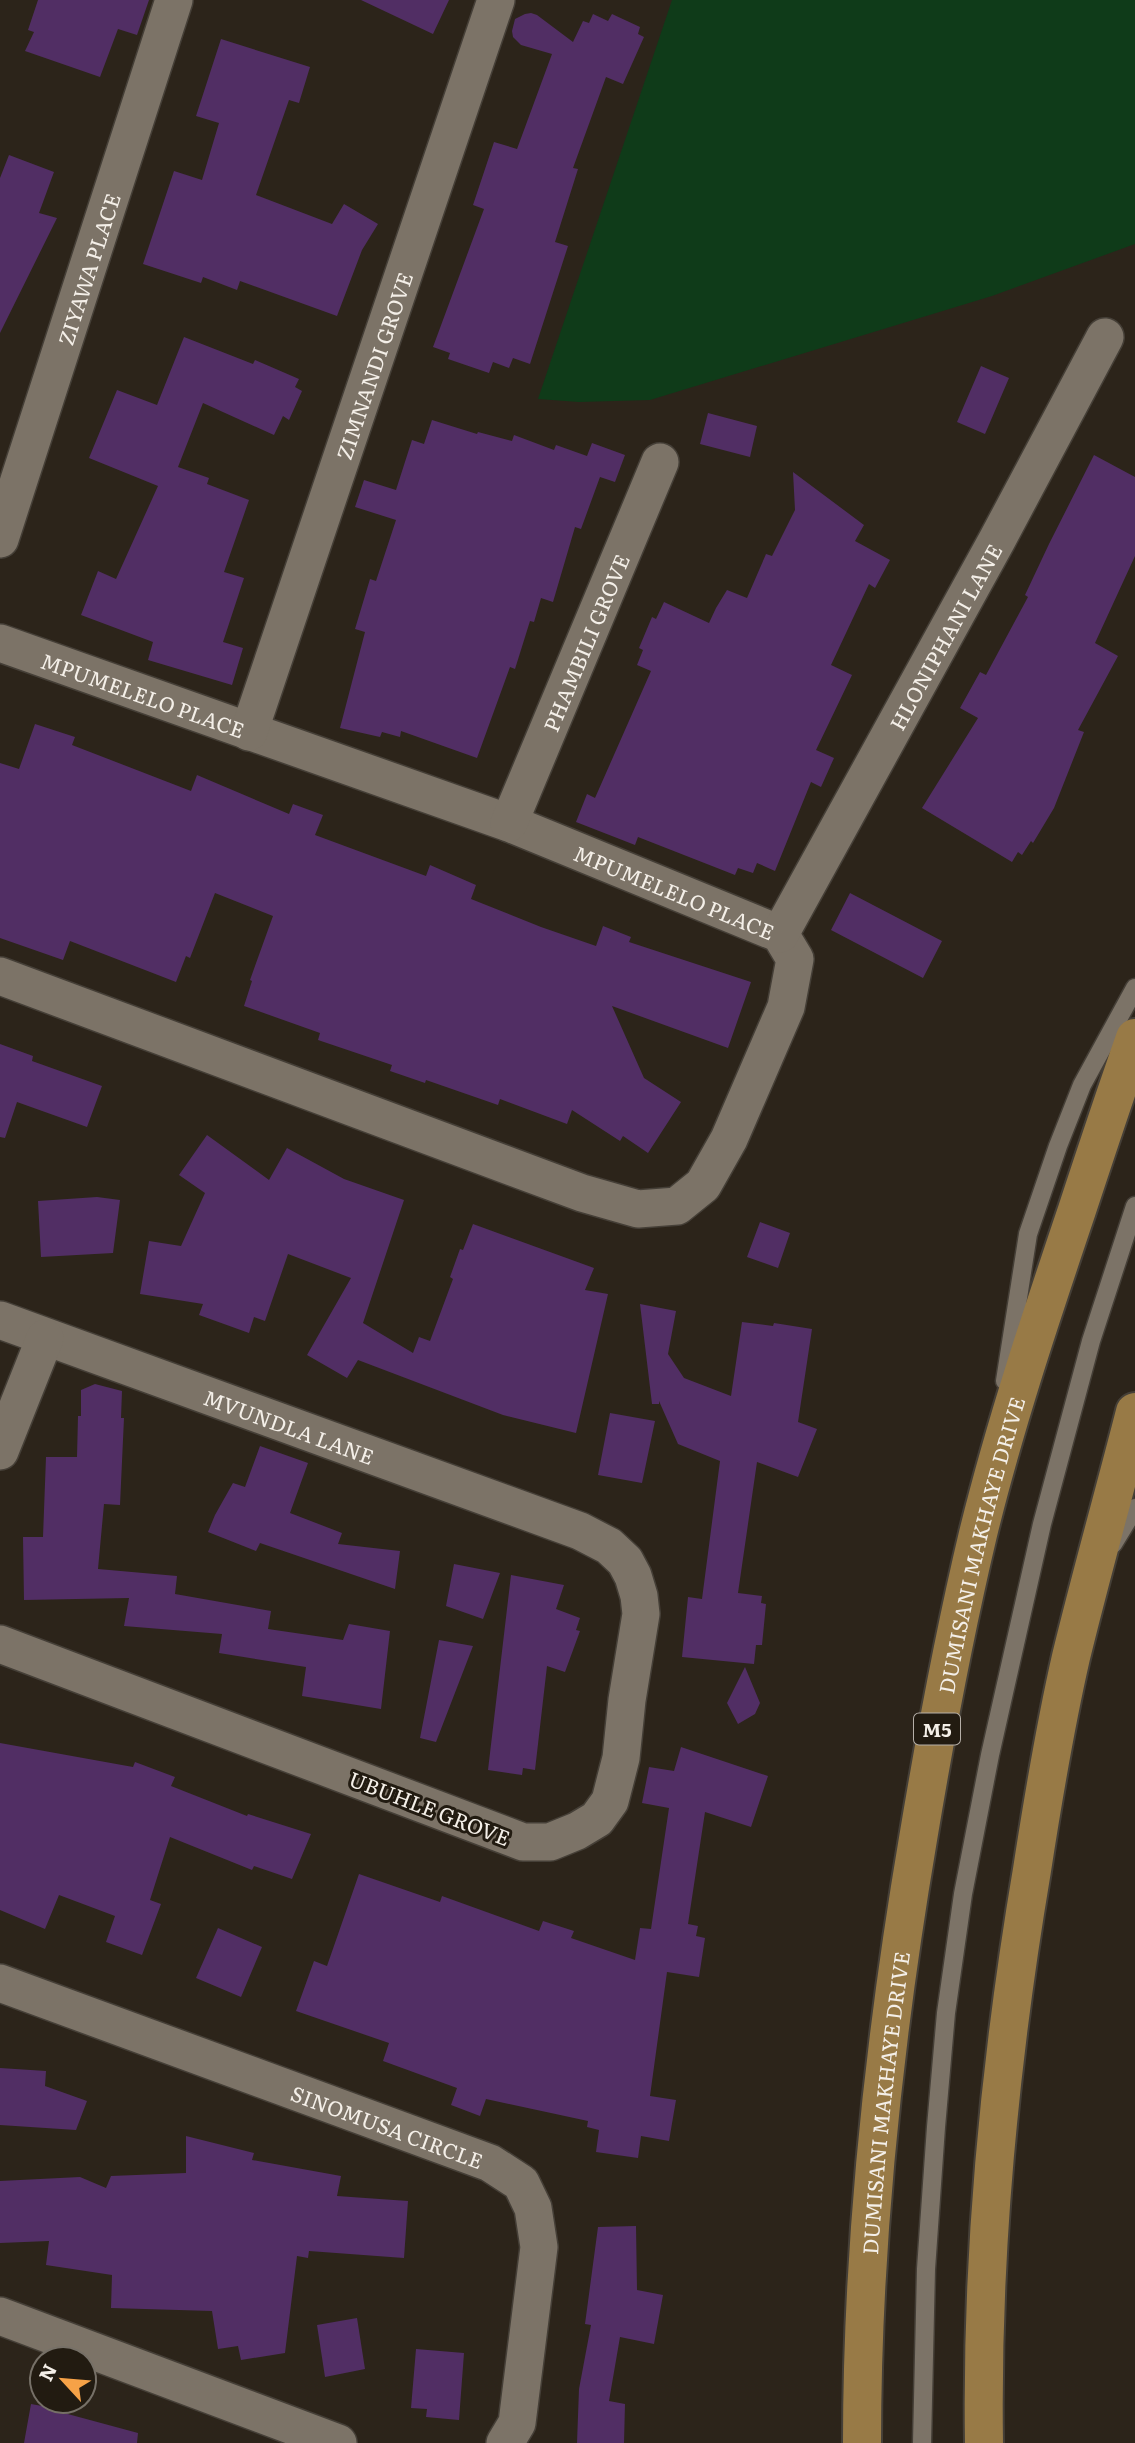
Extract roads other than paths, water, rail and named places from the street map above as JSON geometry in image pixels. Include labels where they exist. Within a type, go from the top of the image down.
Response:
[{"type":"main road","name":"DUMISANI MAKHAYE DRIVE","points":[[862,2443],[871,2193],[886,2049],[900,1945],[939,1718],[978,1535],[1034,1337],[1135,1038]]},
{"type":"main road","points":[[984,2443],[993,2189],[1004,2054],[1019,1949],[1044,1794],[1071,1658],[1135,1412]]},
{"type":"street","name":"ZIYAWA PLACE","points":[[0,539],[174,0]]},
{"type":"street","name":"ZIMNANDI GROVE","points":[[249,732],[496,0]]},
{"type":"street","name":"HLONIPHANI LANE","points":[[780,934],[997,540],[1105,337]]},
{"type":"street","name":"PHAMBILI GROVE","points":[[509,823],[660,462]]},
{"type":"street","name":"MPUMELELO PLACE","points":[[0,643],[509,823],[780,934],[795,959],[786,1007],[729,1139],[704,1185],[677,1206],[638,1209],[582,1193],[0,976]]},
{"type":"street","name":"MVUNDLA LANE","points":[[0,1320],[580,1531]]},
{"type":"street","points":[[0,1451],[45,1338]]},
{"type":"street","name":"UBUHLE GROVE","points":[[0,1644],[523,1842],[550,1842],[597,1819],[610,1801],[621,1758],[641,1614],[634,1576],[625,1561],[609,1546],[580,1531]]},
{"type":"street","name":"SINOMUSA CIRCLE","points":[[0,1983],[490,2163],[521,2183],[533,2208],[539,2247],[517,2423],[505,2443]]},
{"type":"street","points":[[0,2316],[338,2443]]},
{"type":"lane","points":[[992,1485],[1006,1371],[1028,1234],[1082,1085],[1135,988]]},
{"type":"lane","points":[[922,2443],[926,2269],[936,2127],[946,2013],[963,1894],[990,1755],[1042,1524],[1091,1341],[1135,1206]]},
{"type":"lane","points":[[1092,1578],[1135,1508]]}]
